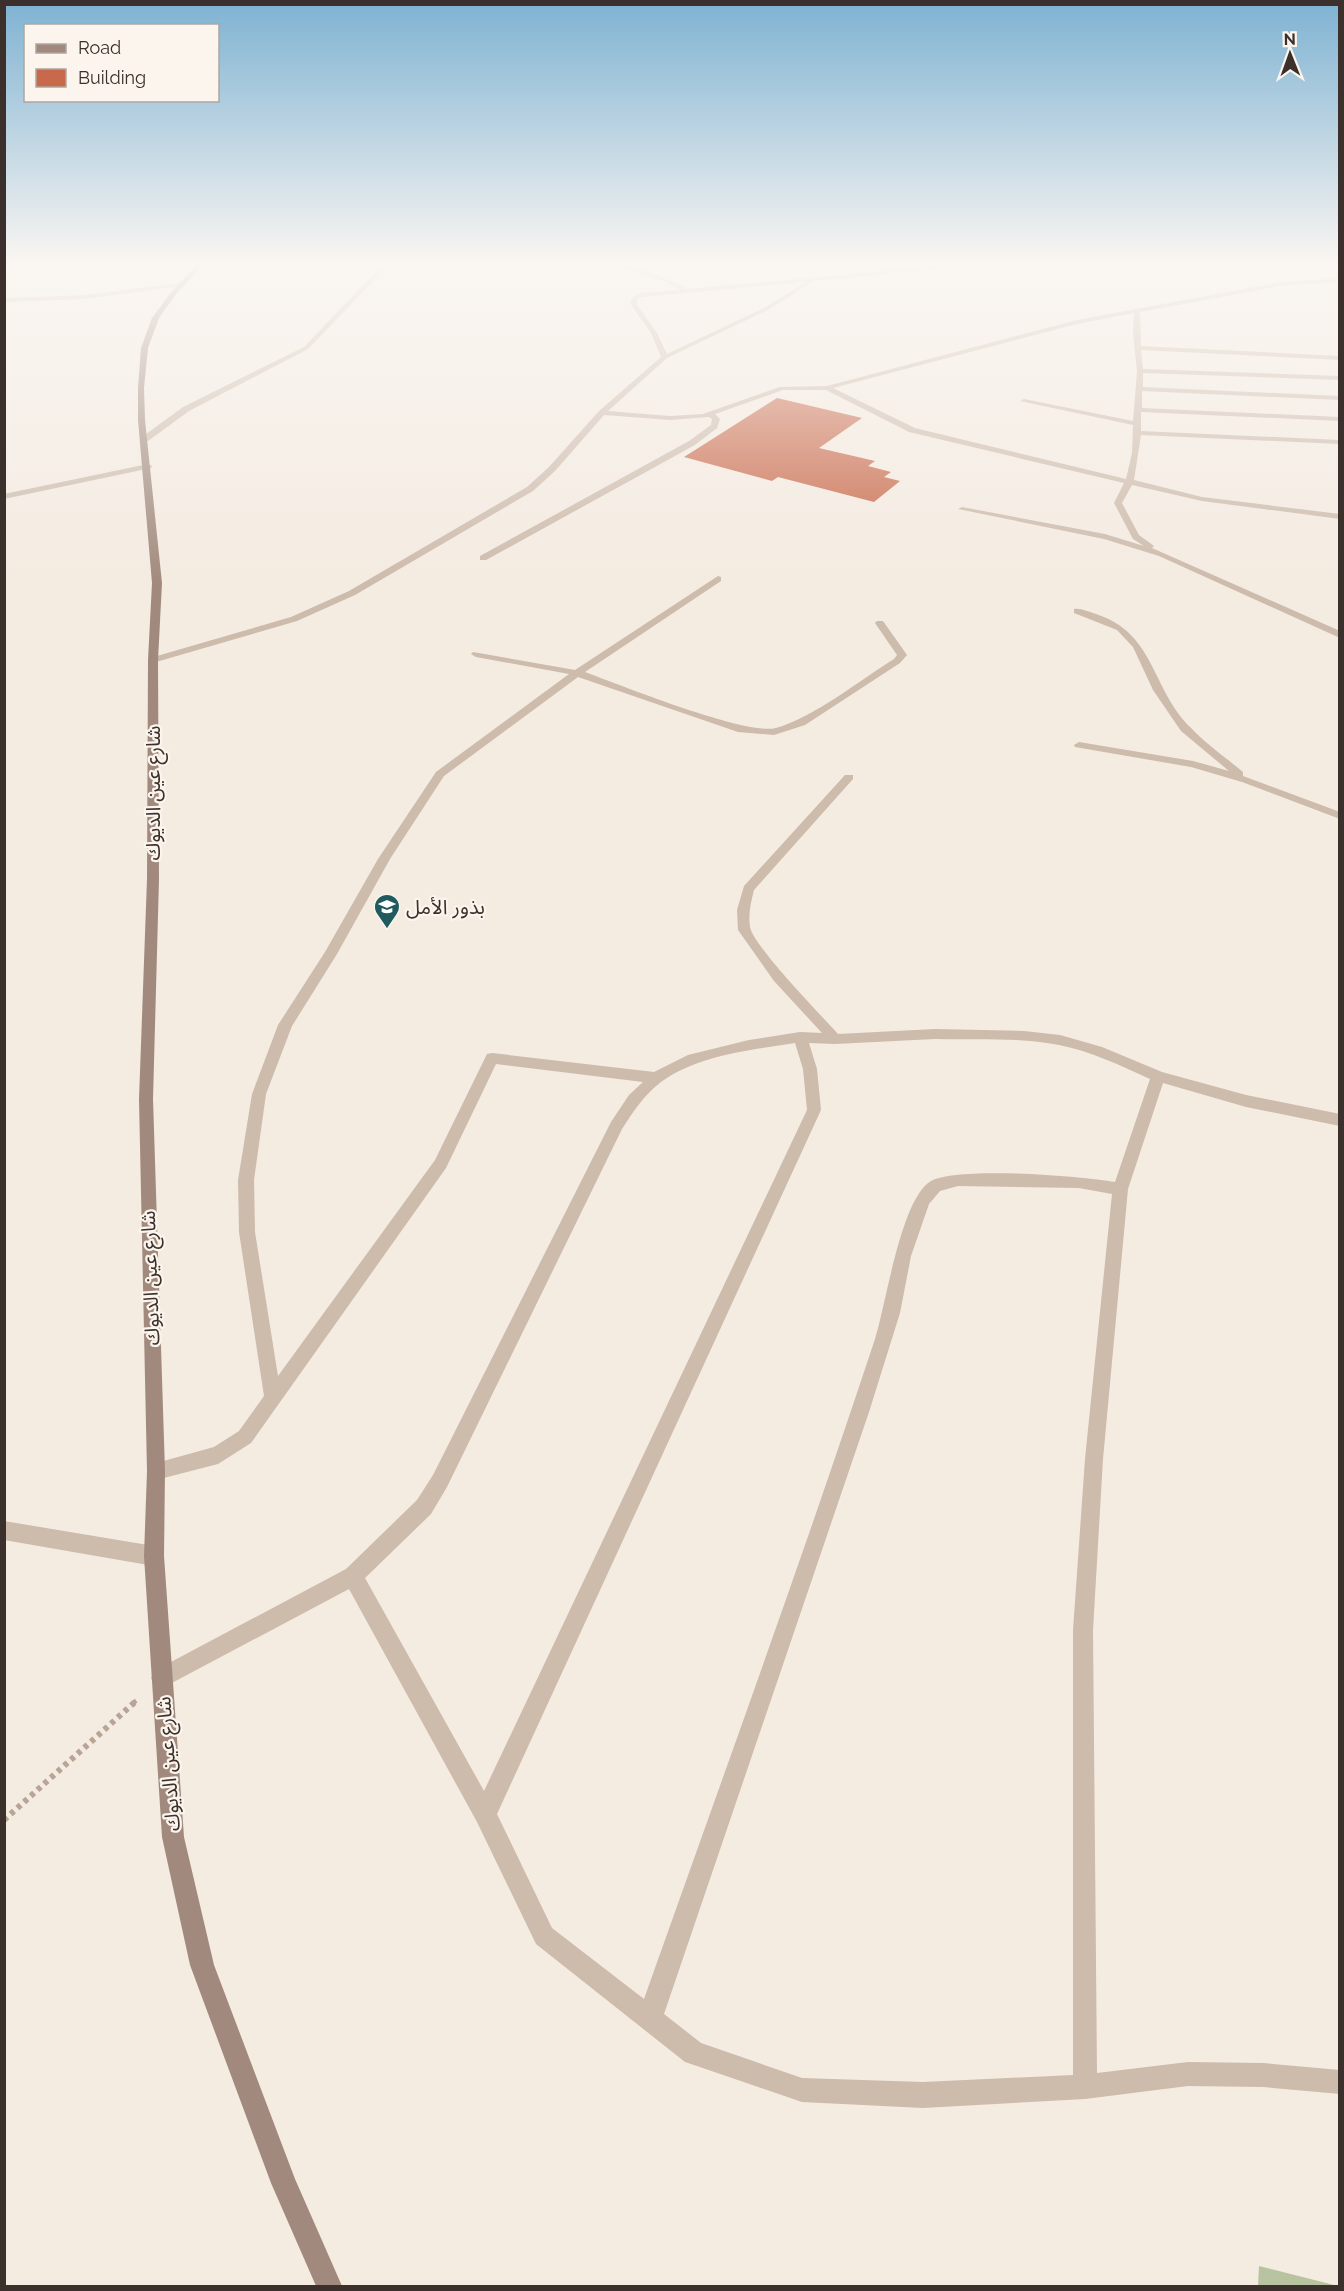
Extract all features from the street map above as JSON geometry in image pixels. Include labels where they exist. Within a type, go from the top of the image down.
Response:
[{"type":"main road","name":"شارع عين الديوك","points":[[141,370],[141,425],[148,466],[157,583],[153,660],[153,879],[146,1099],[156,1471],[154,1556],[172,1837],[202,1965],[284,2183],[328,2286]]},
{"type":"street","points":[[145,439],[186,409],[263,370]]},
{"type":"street","points":[[153,660],[294,619],[352,593],[530,489],[552,469],[602,413],[650,370]]},
{"type":"street","points":[[602,413],[670,418],[711,414],[782,388],[827,388],[896,370]]},
{"type":"street","points":[[1162,554],[1136,537],[1118,503],[1120,495],[1130,480],[1138,433],[1140,371],[1340,378]]},
{"type":"street","points":[[827,388],[912,430],[1130,480],[1202,499],[1340,517]]},
{"type":"street","points":[[1140,389],[1340,398]]},
{"type":"street","points":[[1024,401],[1137,424]]},
{"type":"street","points":[[1138,410],[1340,419]]},
{"type":"street","points":[[483,558],[692,443],[714,426],[716,419],[711,414]]},
{"type":"street","points":[[1138,433],[1340,442]]},
{"type":"street","points":[[4,497],[148,466]]},
{"type":"street","points":[[962,509],[1105,537],[1162,554],[1340,635]]},
{"type":"street","points":[[273,1397],[247,1232],[246,1180],[259,1094],[285,1025],[332,954],[384,859],[440,774],[577,673],[718,579]]},
{"type":"street","points":[[1077,611],[1120,628],[1137,646],[1158,690],[1185,729],[1246,780]]},
{"type":"street","points":[[476,654],[577,673],[742,730],[774,732],[801,723],[897,661],[902,655],[900,649],[880,623]]},
{"type":"street","points":[[1079,745],[1193,764],[1246,780],[1340,816]]},
{"type":"street","points":[[835,1039],[757,950],[744,930],[743,910],[748,889],[849,777]]},
{"type":"street","points":[[161,1678],[353,1576],[424,1507],[440,1481],[616,1126],[634,1099],[656,1078],[693,1059],[749,1045],[800,1037],[835,1039],[935,1034],[1051,1039],[1097,1051],[1158,1076],[1246,1101],[1340,1120]]},
{"type":"street","points":[[485,1814],[814,1110],[810,1069],[800,1037]]},
{"type":"street","points":[[156,1471],[218,1455],[245,1437],[441,1164],[492,1058],[656,1078]]},
{"type":"street","points":[[1084,2087],[1083,1630],[1094,1459],[1120,1190],[1158,1076]]},
{"type":"street","points":[[650,2018],[860,1412],[892,1313],[903,1256],[922,1201],[935,1186],[958,1180],[1079,1182],[1120,1190]]},
{"type":"street","points":[[4,1530],[154,1556]]},
{"type":"street","points":[[353,1576],[485,1814],[544,1936],[694,2053],[802,2090],[923,2095],[1084,2087],[1188,2074],[1263,2075],[1340,2082]]},
{"type":"path","points":[[4,1820],[161,1678]]},
{"type":"green space","points":[[1259,2266],[1338,2286],[1258,2286]]},
{"type":"building","points":[[777,398],[862,418],[819,448],[875,461],[868,466],[891,472],[884,477],[900,481],[874,502],[778,477],[772,481],[684,457]]},
{"type":"place","name":"بذور الأمل","points":[[387,930]]}]
